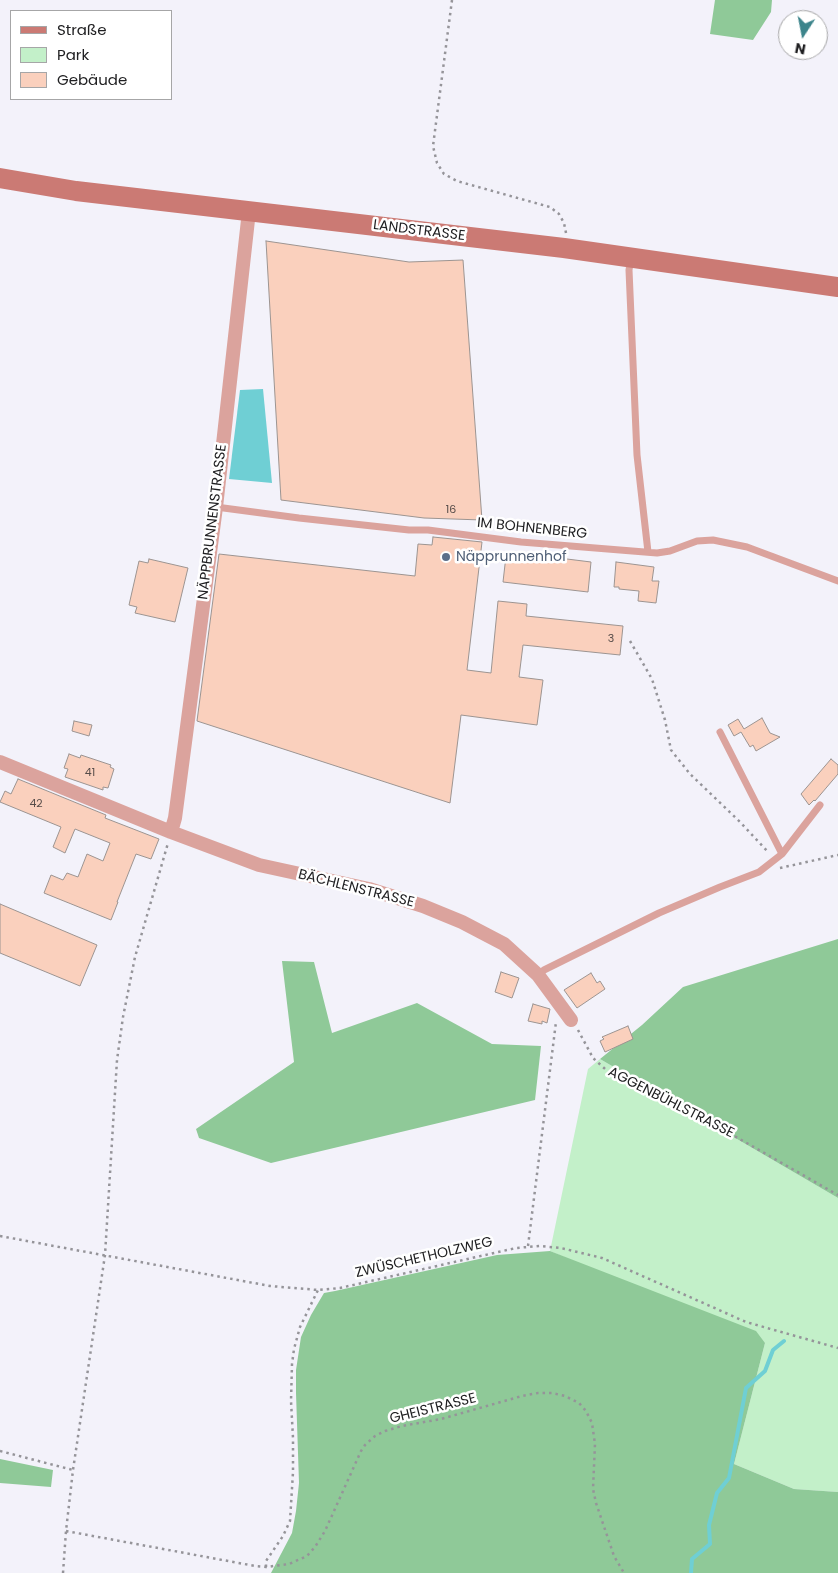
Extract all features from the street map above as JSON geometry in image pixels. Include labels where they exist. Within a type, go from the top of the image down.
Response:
[{"type":"main road","name":"LANDSTRASSE","points":[[0,178],[76,191],[564,248],[838,287]]},
{"type":"street","name":"NÄPPBRUNNENSTRASSE","points":[[171,832],[175,818],[216,507],[249,211]]},
{"type":"street","name":"BÄCHLENSTRASSE","points":[[0,762],[171,832],[259,865],[368,889],[423,906],[462,922],[504,944],[538,975]]},
{"type":"street","points":[[538,975],[567,1014]]},
{"type":"lane","points":[[631,258],[630,278],[637,455],[648,552]]},
{"type":"lane","name":"IM BOHNENBERG","points":[[216,507],[298,518],[408,530],[428,530],[521,542],[657,553],[670,551],[697,541],[713,540],[747,547],[838,581]]},
{"type":"lane","points":[[720,732],[782,854]]},
{"type":"lane","points":[[538,975],[544,970],[659,913],[759,872],[782,854],[820,806]]},
{"type":"path","points":[[452,0],[433,146],[437,163],[444,174],[457,181],[550,207],[559,214],[564,223],[566,234],[564,248]]},
{"type":"path","points":[[630,641],[652,679],[665,720],[671,750],[690,774],[776,859]]},
{"type":"path","points":[[63,1573],[72,1470],[105,1255],[117,1060],[122,1017],[135,957],[171,832]]},
{"type":"path","points":[[759,872],[838,855]]},
{"type":"path","points":[[528,1246],[556,1016],[567,1014]]},
{"type":"path","name":"AGGENBÜHLSTRASSE","points":[[567,1014],[593,1058],[614,1077],[688,1109],[838,1195]]},
{"type":"path","name":"ZWÜSCHETHOLZWEG","points":[[0,1236],[270,1286],[318,1290],[340,1288],[528,1246],[560,1248],[602,1258],[746,1322],[838,1348]]},
{"type":"path","points":[[266,1567],[266,1561],[283,1536],[290,1521],[293,1464],[292,1364],[300,1327],[318,1290]]},
{"type":"path","name":"GHEISTRASSE","points":[[66,1531],[266,1567],[283,1566],[307,1556],[315,1547],[325,1531],[361,1452],[365,1445],[375,1436],[402,1426],[441,1419],[510,1398],[545,1392],[573,1399],[590,1416],[594,1438],[593,1489],[596,1503],[614,1556],[624,1573]]},
{"type":"path","points":[[0,1451],[72,1470]]},
{"type":"green space","points":[[715,0],[772,0],[771,12],[753,40],[710,34]]},
{"type":"green space","points":[[838,939],[838,1198],[600,1059],[642,1025],[683,987]]},
{"type":"green space","points":[[282,961],[314,962],[332,1033],[417,1003],[492,1044],[541,1046],[535,1100],[271,1163],[199,1138],[196,1129],[294,1062]]},
{"type":"green space","points":[[600,1059],[838,1198],[838,1492],[794,1489],[734,1464],[765,1343],[550,1251],[588,1069]]},
{"type":"green space","points":[[550,1251],[756,1331],[765,1343],[734,1464],[794,1489],[838,1492],[838,1573],[271,1573],[292,1533],[296,1511],[299,1483],[296,1370],[301,1337],[324,1293],[497,1255]]},
{"type":"green space","points":[[0,1459],[53,1470],[51,1487],[0,1483]]},
{"type":"water","points":[[263,389],[272,483],[229,479],[240,390]]},
{"type":"building","points":[[266,241],[409,262],[463,260],[482,520],[424,518],[281,500]]},
{"type":"building","points":[[433,537],[482,542],[467,670],[491,673],[498,601],[527,604],[526,616],[623,626],[620,655],[523,645],[519,677],[543,680],[537,725],[461,715],[450,803],[197,721],[219,554],[415,576],[418,544],[432,545]]},
{"type":"building","points":[[506,556],[559,561],[559,558],[591,562],[588,592],[503,582]]},
{"type":"building","points":[[149,559],[188,568],[175,622],[135,613],[137,607],[129,605],[139,561],[148,563]]},
{"type":"building","points":[[616,562],[654,567],[652,581],[659,581],[656,603],[638,601],[639,591],[614,587]]},
{"type":"building","points":[[762,718],[770,733],[780,737],[756,751],[753,745],[750,747],[741,732],[734,736],[728,725],[738,719],[744,729]]},
{"type":"building","points":[[74,721],[92,725],[89,736],[72,731]]},
{"type":"building","points":[[69,754],[80,758],[81,755],[111,765],[110,767],[114,769],[108,788],[103,787],[103,790],[65,777],[68,769],[64,768]]},
{"type":"building","points":[[831,759],[838,765],[838,774],[815,801],[809,805],[801,794]]},
{"type":"building","points":[[18,779],[106,815],[105,818],[159,839],[151,859],[136,854],[111,920],[44,893],[51,875],[63,880],[67,873],[78,877],[87,854],[103,861],[110,843],[75,829],[65,853],[53,847],[61,827],[0,802],[5,791],[11,794]]},
{"type":"building","points":[[0,904],[97,945],[80,986],[0,953]]},
{"type":"building","points":[[501,972],[519,978],[512,998],[495,992]]},
{"type":"building","points":[[591,973],[597,983],[600,981],[605,989],[577,1008],[564,990]]},
{"type":"building","points":[[533,1004],[550,1009],[547,1023],[542,1021],[542,1024],[528,1021]]},
{"type":"building","points":[[628,1026],[633,1039],[605,1052],[600,1041],[604,1039],[602,1037]]},
{"type":"waterway","points":[[691,1573],[692,1559],[710,1544],[709,1525],[717,1493],[729,1478],[746,1388],[765,1371],[773,1350],[784,1341]]},
{"type":"place","name":"Näpprunnenhof","points":[[446,557]]}]
